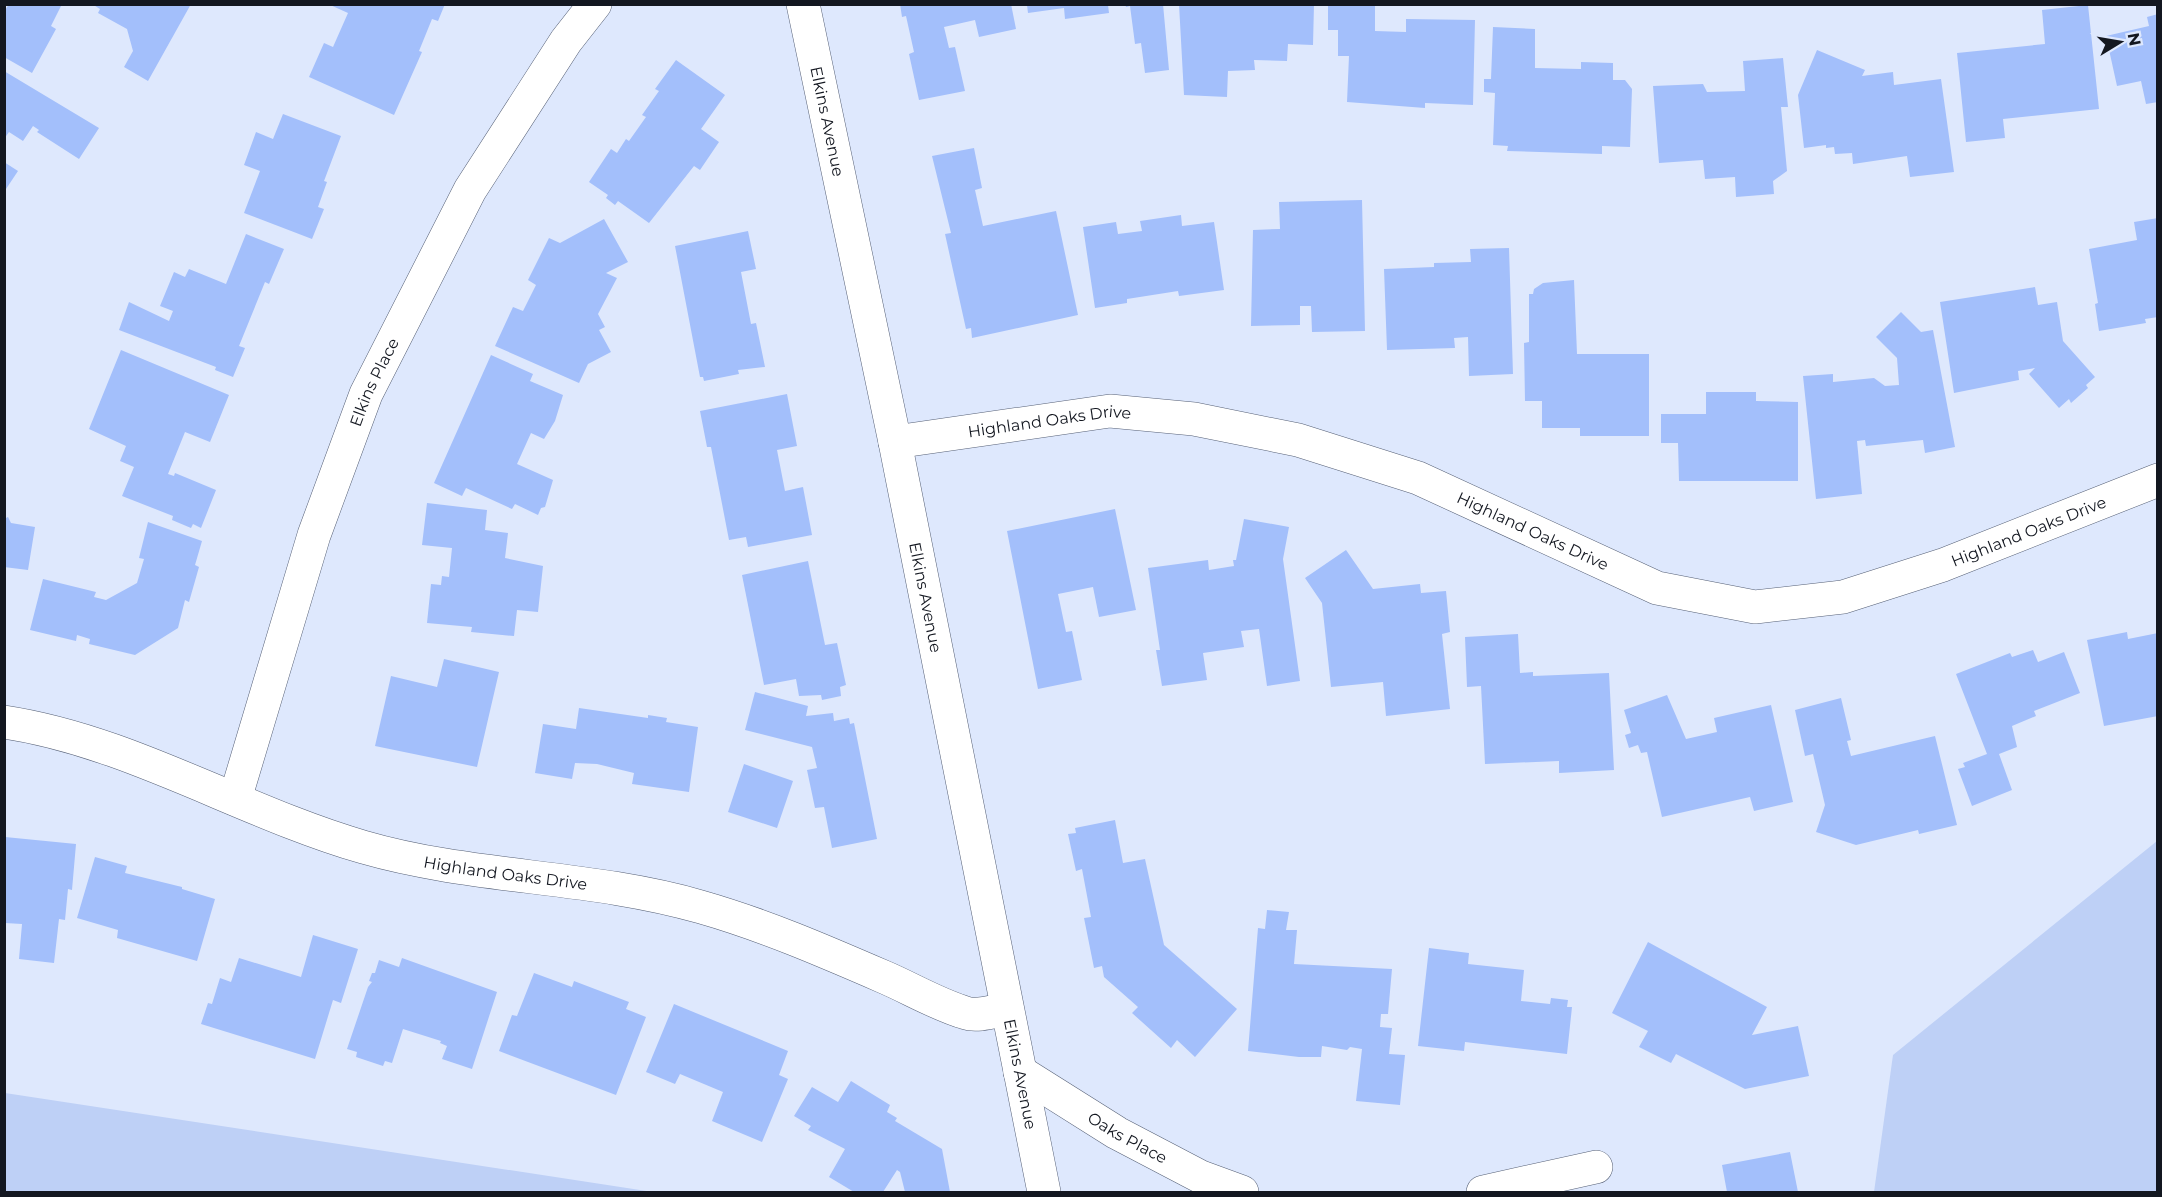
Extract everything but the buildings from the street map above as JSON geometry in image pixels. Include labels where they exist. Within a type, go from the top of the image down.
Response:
[{"type":"street","name":"Elkins Place","points":[[235,799],[314,535],[366,394],[470,190],[566,41],[596,4]]},
{"type":"street","name":"Elkins Avenue","points":[[803,4],[895,442],[1044,1192]]},
{"type":"street","name":"Highland Oaks Drive","points":[[895,442],[1110,411],[1194,419],[1298,440],[1418,478],[1657,588],[1755,607],[1843,597],[1943,565],[2157,480]]},
{"type":"street","name":"Highland Oaks Drive","points":[[4,722],[27,725],[105,749],[325,835],[412,861],[577,882],[699,906],[780,933],[968,1014],[1007,1009]]},
{"type":"street","name":"Oaks Place","points":[[1020,1072],[1117,1133],[1201,1177],[1242,1192]]},
{"type":"street","points":[[1483,1192],[1596,1167]]},
{"type":"shaded area","points":[[2157,841],[2157,1192],[1874,1192],[1893,1055]]},
{"type":"shaded area","points":[[5,1093],[653,1192],[5,1192]]}]
